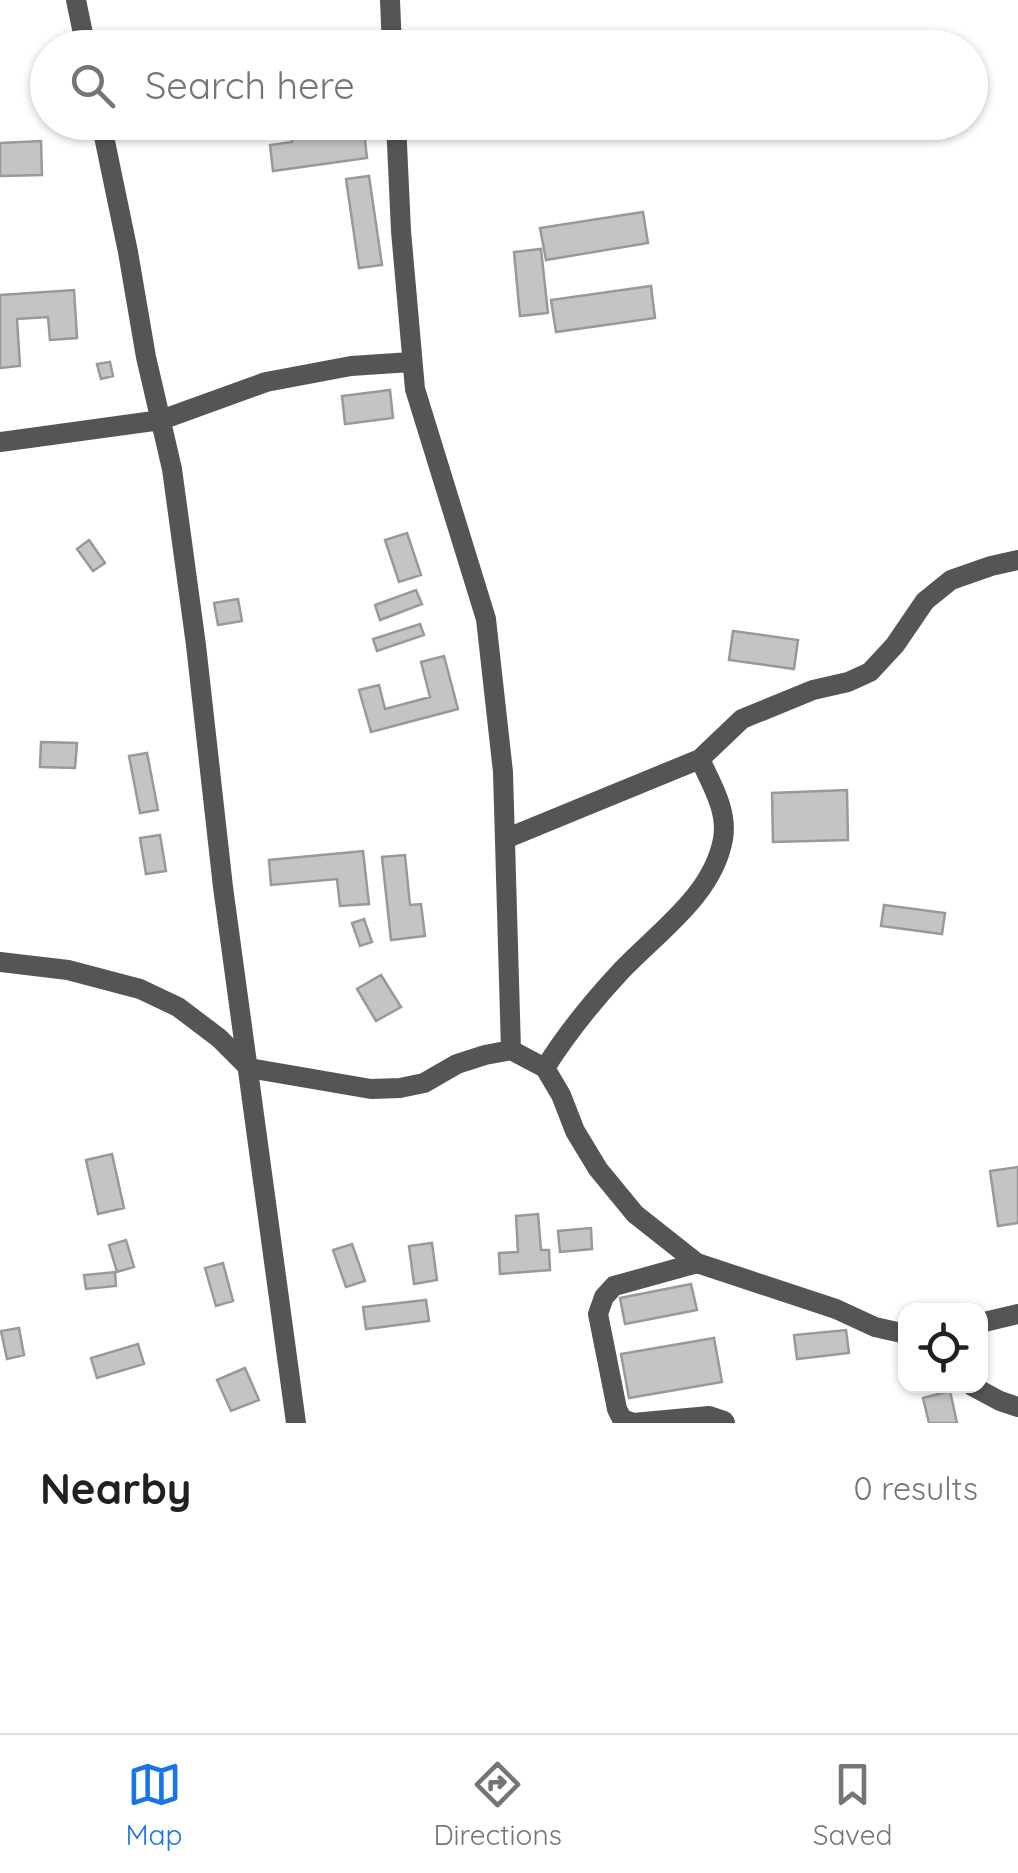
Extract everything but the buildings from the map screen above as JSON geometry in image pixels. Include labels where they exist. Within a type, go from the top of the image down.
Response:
[{"type":"street","points":[[76,0],[82,30]]},
{"type":"street","points":[[390,0],[391,30]]},
{"type":"street","points":[[106,140],[146,357],[172,469],[223,887],[296,1423]]},
{"type":"street","points":[[397,140],[411,362],[422,414],[486,619],[503,772],[511,1050]]},
{"type":"street","points":[[0,442],[161,420],[266,382],[351,366],[411,362]]},
{"type":"street","points":[[505,839],[700,759],[742,719],[870,672],[925,601],[951,580],[1018,560]]},
{"type":"street","points":[[545,1068],[566,1035],[697,894],[714,868],[724,837],[723,811],[700,759]]},
{"type":"street","points":[[0,962],[68,970],[140,988],[178,1007],[219,1038],[249,1068],[371,1089],[400,1088],[424,1083],[458,1064],[511,1050],[545,1068],[598,1168],[636,1214],[697,1262],[898,1332]]},
{"type":"street","points":[[697,1262],[614,1286],[604,1297],[598,1314],[622,1420],[709,1416],[726,1423]]},
{"type":"street","points":[[988,1321],[1018,1314]]},
{"type":"street","points":[[985,1393],[1018,1407]]}]
